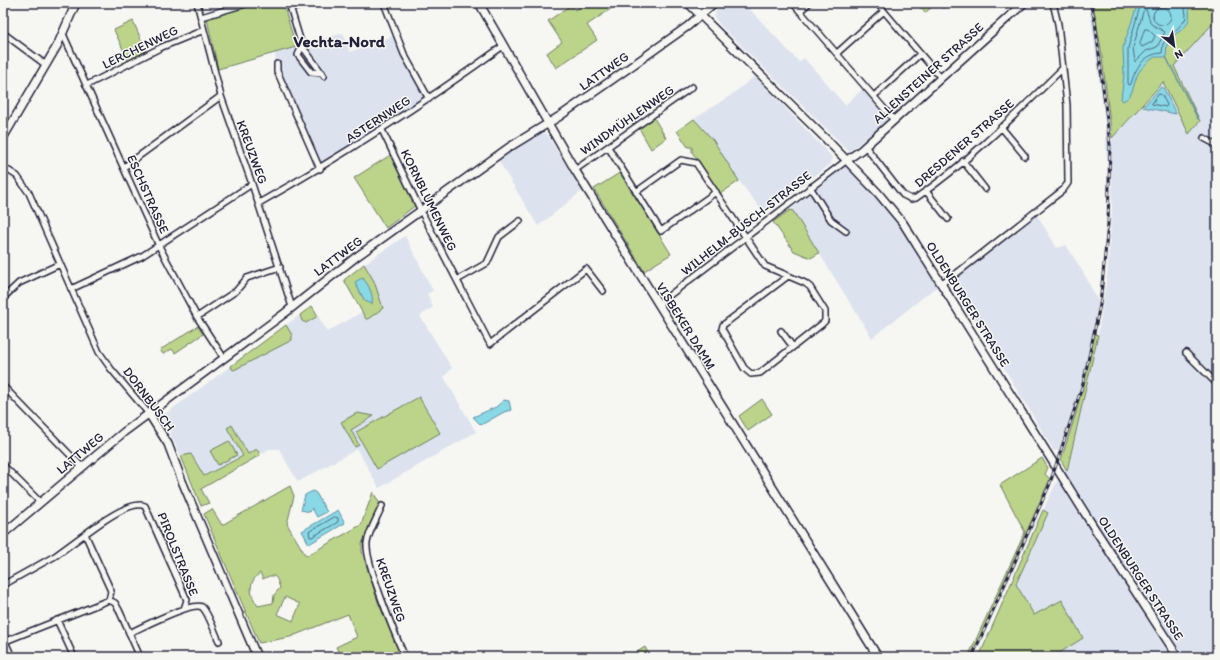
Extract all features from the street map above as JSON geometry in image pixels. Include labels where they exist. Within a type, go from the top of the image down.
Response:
[{"type":"street","points":[[3,138],[63,34],[76,3]]},
{"type":"street","name":"KREUZWEG","points":[[197,3],[220,96],[259,203],[292,307]]},
{"type":"street","points":[[200,17],[249,3]]},
{"type":"street","points":[[302,46],[298,56],[311,72],[323,74],[302,46],[289,6],[314,3]]},
{"type":"street","points":[[384,3],[404,54],[429,99]]},
{"type":"street","name":"VISBEKER DAMM","points":[[479,3],[575,170],[878,657]]},
{"type":"street","name":"OLDENBURGER STRASSE","points":[[688,3],[847,160],[892,209],[941,283],[1093,526],[1178,657]]},
{"type":"street","name":"LATTWEG","points":[[3,534],[81,466],[356,257],[508,148],[580,103],[701,15],[714,3]]},
{"type":"street","points":[[793,3],[894,120]]},
{"type":"street","points":[[800,11],[809,3]]},
{"type":"street","points":[[877,3],[941,78]]},
{"type":"street","name":"ALLENSTEINER STRASSE","points":[[847,160],[865,146],[1024,3]]},
{"type":"street","points":[[941,283],[952,277],[1063,190],[1068,184],[1069,146],[1063,68],[1057,17],[1053,3]]},
{"type":"street","points":[[837,53],[884,11]]},
{"type":"street","name":"LERCHENWEG","points":[[87,85],[162,48],[204,30]]},
{"type":"street","points":[[3,33],[46,65]]},
{"type":"street","name":"ESCHSTRASSE","points":[[63,34],[159,246],[197,317],[224,358]]},
{"type":"street","name":"ASTERNWEG","points":[[259,203],[320,169],[382,130],[429,99],[503,46]]},
{"type":"street","points":[[874,96],[920,54]]},
{"type":"street","points":[[277,64],[278,71],[320,169]]},
{"type":"street","name":"DRESDENER STRASSE","points":[[865,146],[907,198],[916,198],[963,161],[1063,68]]},
{"type":"street","name":"WINDMÜHLENWEG","points":[[575,170],[692,87]]},
{"type":"street","points":[[124,167],[220,96]]},
{"type":"street","points":[[1001,127],[1025,156]]},
{"type":"street","name":"KORNBLUMENWEG","points":[[382,130],[421,210],[490,344],[586,269],[603,291]]},
{"type":"street","points":[[1204,138],[1217,145]]},
{"type":"street","points":[[608,147],[661,231],[716,192]]},
{"type":"street","points":[[636,192],[681,160],[696,163],[765,266],[788,276],[808,285],[825,311],[825,321],[822,324],[760,373],[751,374],[744,368],[722,329],[724,325],[788,276]]},
{"type":"street","name":"WILHELM-BUSCH-STRASSE","points":[[658,304],[847,160]]},
{"type":"street","points":[[963,161],[985,189]]},
{"type":"street","name":"DORNBUSCH","points":[[3,166],[17,176],[29,193],[99,352],[111,369],[149,414],[168,444],[182,481],[257,657]]},
{"type":"street","points":[[71,289],[124,265],[159,246],[252,184]]},
{"type":"street","points":[[810,187],[831,220],[846,231]]},
{"type":"street","points":[[926,191],[948,219]]},
{"type":"street","points":[[457,280],[487,263],[499,237],[520,221]]},
{"type":"street","points":[[3,298],[19,283],[60,264]]},
{"type":"street","points":[[197,317],[236,291],[247,278],[280,267]]},
{"type":"street","points":[[780,331],[793,347]]},
{"type":"street","points":[[1186,354],[1217,384]]},
{"type":"street","points":[[3,386],[81,466]]},
{"type":"street","points":[[3,465],[40,502]]},
{"type":"street","name":"PIROLSTRASSE","points":[[85,534],[103,520],[134,504],[141,504],[145,506],[187,600],[184,609]]},
{"type":"street","name":"KREUZWEG","points":[[382,506],[367,543],[367,554],[384,605],[405,657]]},
{"type":"street","points":[[3,585],[55,556],[85,534],[111,592],[109,600]]},
{"type":"street","points":[[12,657],[4,640],[109,600],[115,603],[119,610],[140,657]]},
{"type":"street","points":[[129,633],[184,609],[201,606],[205,610],[218,641]]},
{"type":"street","points":[[58,620],[74,657]]},
{"type":"shaded area","points":[[722,3],[744,3],[799,62],[804,58],[845,105],[863,89],[888,120],[850,151],[721,26],[714,17],[718,7]]},
{"type":"shaded area","points":[[1089,3],[1092,3],[1096,19],[1111,154],[1112,138],[1163,82],[1189,133],[1200,121],[1174,66],[1217,19],[1217,657],[1053,657],[1083,638],[1034,616],[1016,584],[1048,514],[1043,510],[1057,481],[1068,469],[1098,335],[1107,276],[1112,211],[1112,160],[1111,187],[1108,187],[1105,121]]},
{"type":"shaded area","points":[[343,33],[350,52],[396,35],[429,99],[320,169],[277,71],[275,53]]},
{"type":"shaded area","points":[[755,76],[832,157],[831,164],[764,213],[739,181],[713,140],[694,119],[731,95]]},
{"type":"shaded area","points":[[546,133],[582,191],[538,226],[498,160],[538,134]]},
{"type":"shaded area","points":[[847,160],[878,193],[941,283],[872,338],[793,211],[790,210],[839,171]]},
{"type":"shaded area","points":[[1037,215],[1057,248],[1066,245],[1083,272],[1100,305],[1096,318],[1098,319],[1084,385],[1061,460],[1029,536],[974,657],[971,657],[1026,535],[1061,450],[1054,451],[978,325],[954,280]]},
{"type":"shaded area","points":[[405,236],[433,291],[427,294],[433,307],[420,316],[452,368],[444,377],[476,432],[379,488],[357,449],[298,482],[279,449],[269,449],[260,455],[258,450],[248,455],[227,428],[243,456],[204,476],[192,454],[181,456],[163,420],[165,414],[231,366],[234,370],[292,335],[286,325],[300,315],[302,321],[306,323],[318,316],[327,332],[362,312],[366,319],[383,308],[374,281],[364,264]]},
{"type":"green space","points":[[260,3],[283,3],[296,47],[218,69],[207,19]]},
{"type":"green space","points":[[587,3],[618,4],[587,25],[597,40],[556,68],[547,53],[562,42],[548,21],[571,5],[575,10]]},
{"type":"green space","points":[[916,3],[936,3],[925,13]]},
{"type":"green space","points":[[1093,3],[1214,3],[1217,6],[1217,19],[1174,66],[1200,121],[1189,134],[1163,82],[1112,138],[1101,49]]},
{"type":"green space","points":[[133,21],[147,53],[129,62],[114,30]]},
{"type":"green space","points":[[654,118],[666,138],[651,149],[639,128]]},
{"type":"green space","points":[[694,119],[713,140],[739,181],[720,194],[692,152],[692,147],[688,147],[677,131]]},
{"type":"green space","points":[[392,154],[416,205],[386,228],[354,178]]},
{"type":"green space","points":[[621,172],[671,254],[644,271],[594,189]]},
{"type":"green space","points":[[790,210],[793,211],[819,253],[811,258],[794,251],[773,222]]},
{"type":"green space","points":[[364,264],[374,281],[383,308],[366,319],[344,280]],"holes":[[[363,278],[370,291],[365,301],[358,288]]]},
{"type":"green space","points":[[312,306],[318,316],[306,323],[302,321],[300,315]]},
{"type":"green space","points":[[286,325],[292,335],[292,340],[234,370],[232,369],[231,366]]},
{"type":"green space","points":[[198,326],[203,334],[175,353],[172,349],[163,354],[160,350]]},
{"type":"green space","points":[[1095,334],[1098,335],[1067,471],[1061,460],[1076,413]]},
{"type":"green space","points":[[419,397],[440,433],[377,469],[356,432]]},
{"type":"green space","points":[[762,399],[772,414],[748,431],[739,416]]},
{"type":"green space","points":[[357,413],[374,416],[351,430],[359,445],[355,447],[341,422]]},
{"type":"green space","points":[[232,425],[248,454],[257,449],[260,455],[201,489],[209,503],[201,506],[181,456],[191,454],[204,476],[243,456],[227,428]]},
{"type":"green space","points":[[229,441],[237,455],[218,465],[210,451]]},
{"type":"green space","points":[[1042,458],[1048,468],[1045,474],[1050,479],[971,657],[968,657],[1025,532],[1000,485]]},
{"type":"green space","points":[[290,486],[294,496],[287,524],[306,556],[361,525],[373,492],[380,504],[362,544],[362,552],[378,602],[402,657],[341,657],[336,647],[357,637],[348,614],[290,637],[259,643],[204,514],[212,509],[222,525]],"holes":[[[260,573],[263,579],[269,576],[274,576],[277,579],[280,588],[274,595],[273,603],[258,606],[253,598],[251,589],[253,581]],[[285,597],[300,604],[293,621],[277,614]]]},
{"type":"green space","points":[[1043,510],[1048,513],[1016,584],[1034,615],[1062,600],[1083,638],[1053,657],[979,657]]},
{"type":"green space","points":[[645,647],[650,657],[629,657]]},
{"type":"water","points":[[1138,3],[1188,3],[1189,20],[1183,29],[1170,39],[1167,45],[1166,57],[1155,57],[1141,70],[1137,76],[1130,96],[1123,101],[1121,99],[1124,74],[1123,47]]},
{"type":"water","points":[[1161,87],[1164,89],[1176,114],[1143,107]]},
{"type":"water","points":[[362,278],[370,290],[372,304],[365,301],[356,285],[355,282]]},
{"type":"water","points":[[504,400],[509,401],[511,410],[504,412],[481,425],[473,417],[496,407]]},
{"type":"water","points":[[313,491],[316,493],[327,512],[317,517],[312,508],[310,512],[301,510],[305,495]]},
{"type":"water","points":[[338,510],[345,523],[309,544],[302,531]]},
{"type":"waterway","points":[[1166,57],[1198,119]]},
{"type":"railway","points":[[972,657],[1049,486],[1083,384],[1100,305],[1108,224],[1110,145],[1095,21],[1090,3]]},
{"type":"district","name":"Vechta-Nord","points":[[339,41]]}]
